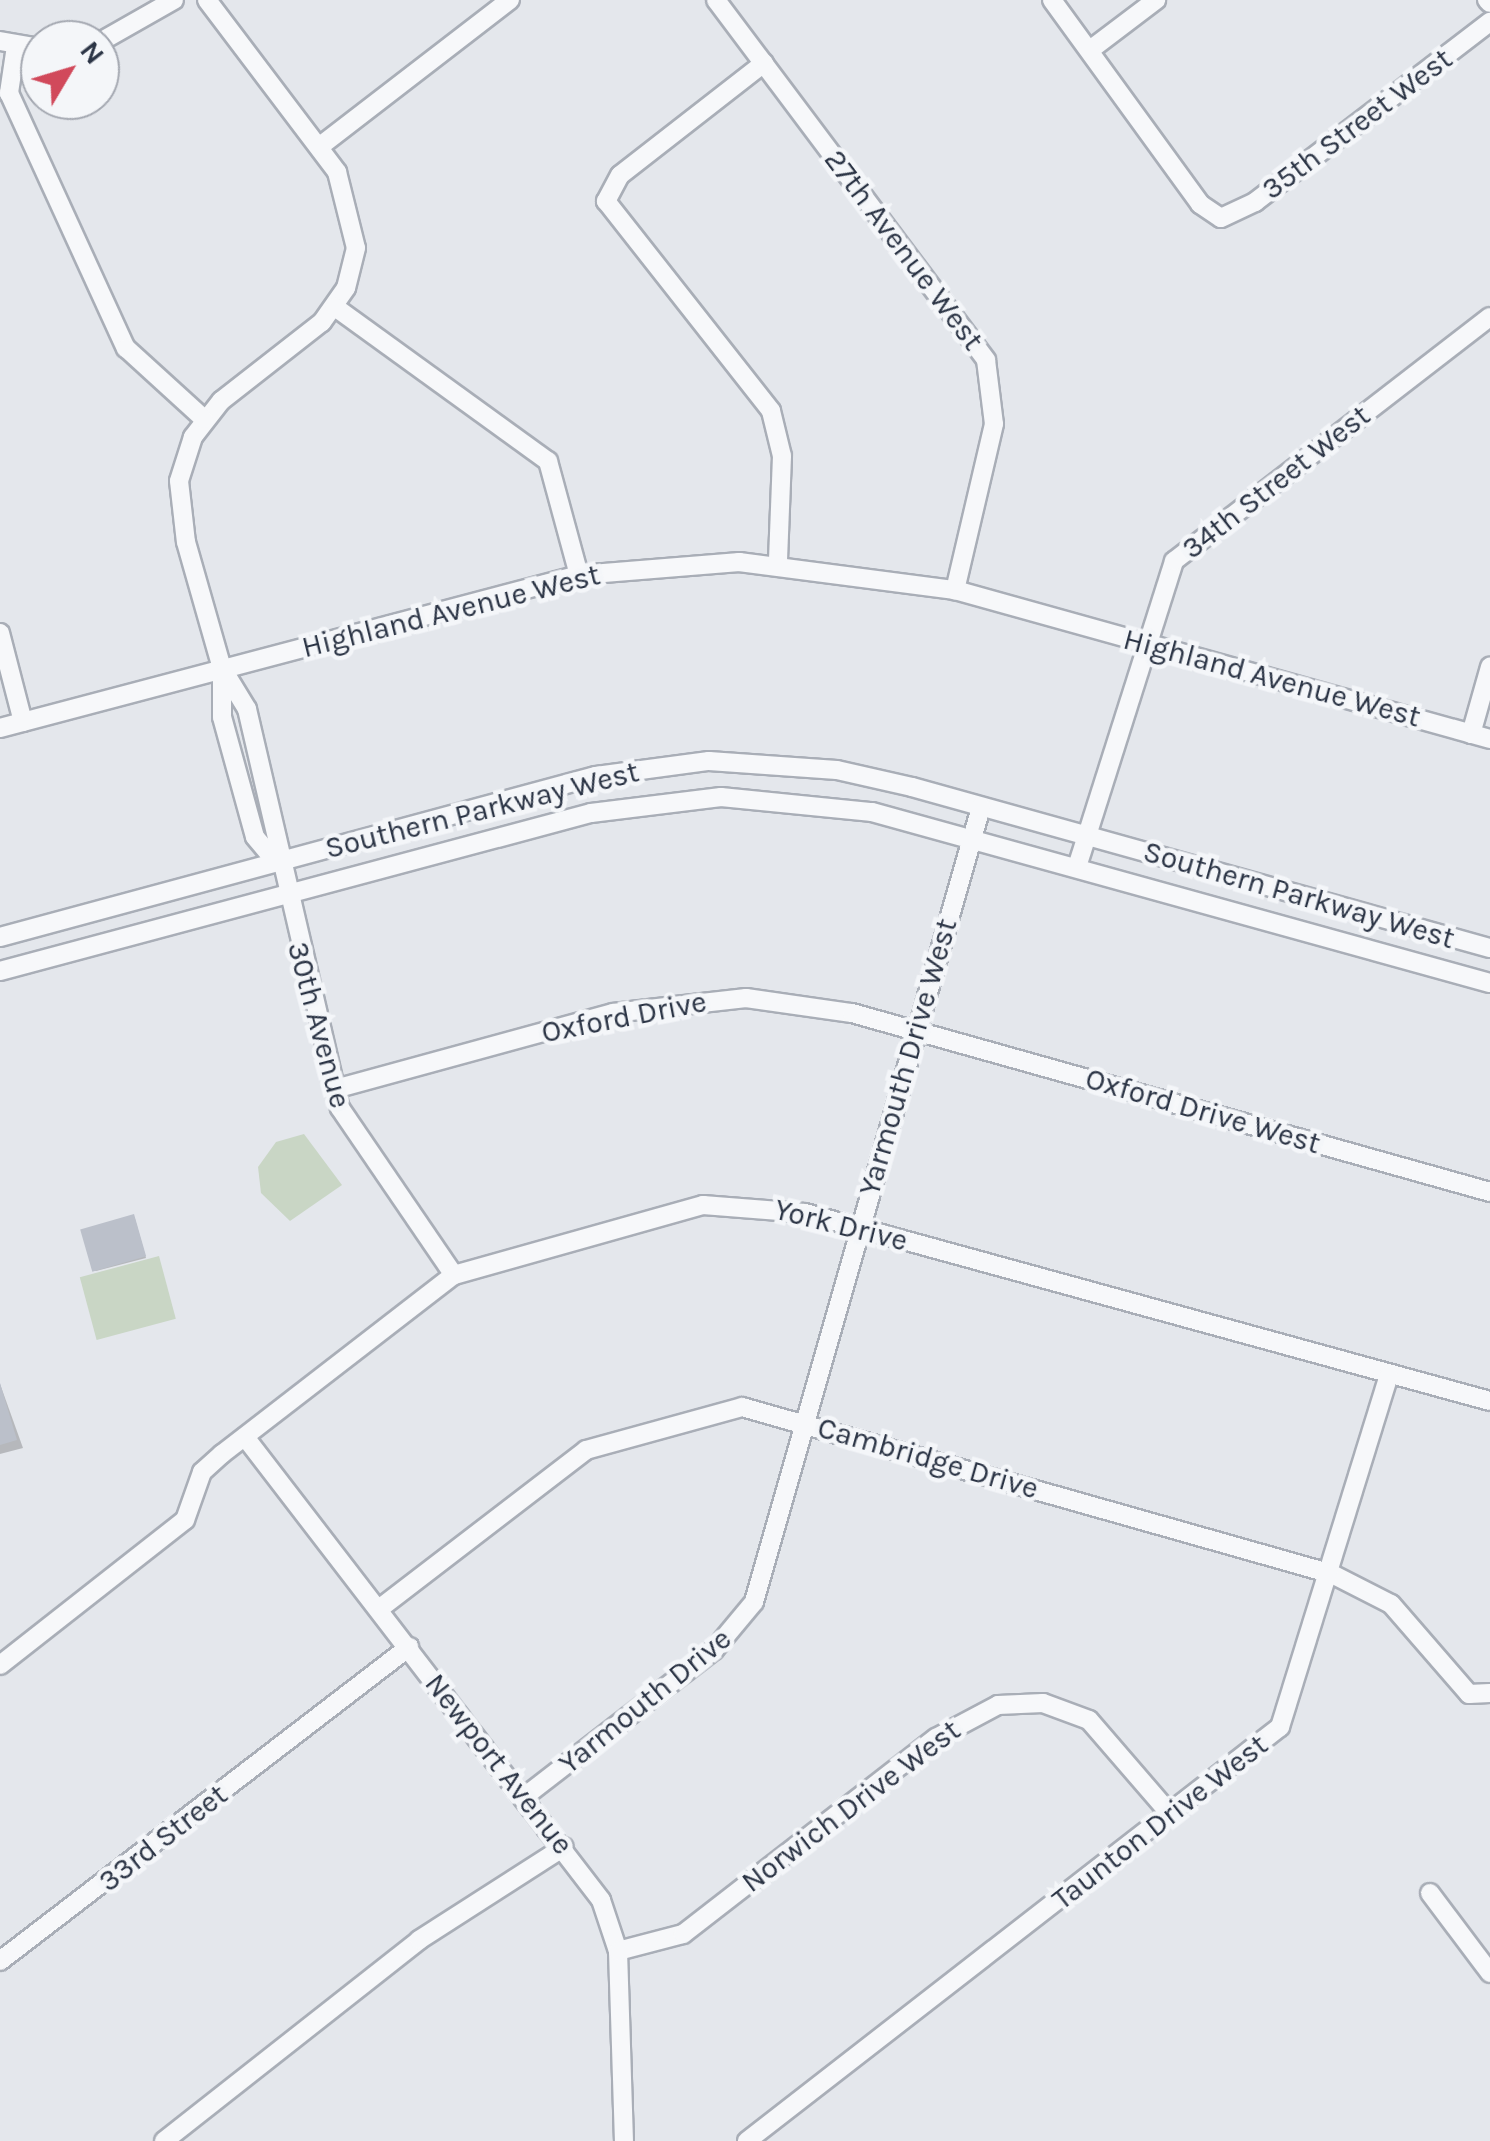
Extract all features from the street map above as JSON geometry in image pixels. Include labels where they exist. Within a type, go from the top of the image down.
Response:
[{"type":"street","points":[[120,31],[174,0]]},
{"type":"street","points":[[8,44],[9,93],[126,348],[204,419],[335,307],[353,266],[354,220],[318,147],[207,0]]},
{"type":"street","points":[[318,147],[510,0]]},
{"type":"street","name":"27th Avenue West","points":[[716,0],[986,360],[994,424],[955,590]]},
{"type":"street","points":[[1052,0],[1090,50],[1156,0]]},
{"type":"street","name":"35th Street West","points":[[1090,50],[1200,204],[1221,218],[1255,202],[1490,22]]},
{"type":"street","points":[[764,63],[620,176],[606,201],[771,411],[782,456],[778,562]]},
{"type":"street","points":[[335,307],[548,461],[579,575]]},
{"type":"street","name":"34th Street West","points":[[1077,867],[1163,580],[1186,548],[1490,317]]},
{"type":"street","name":"30th Avenue","points":[[204,419],[184,458],[180,510],[222,668],[222,717],[254,837],[276,862],[335,1089],[362,1150],[454,1275]]},
{"type":"street","name":"Highland Avenue West","points":[[0,728],[579,575],[778,562],[955,590],[1490,739]]},
{"type":"street","points":[[0,633],[23,722]]},
{"type":"street","points":[[1471,734],[1490,667]]},
{"type":"street","name":"Southern Parkway West","points":[[0,938],[596,776],[685,762],[837,770],[1490,948]]},
{"type":"street","name":"Southern Parkway West","points":[[0,971],[622,806],[689,798],[816,803],[970,837],[1490,983]]},
{"type":"street","name":"Yarmouth Drive West","points":[[806,1423],[980,807]]},
{"type":"street","name":"Oxford Drive","points":[[335,1089],[693,999],[796,1002],[916,1031]]},
{"type":"street","name":"Oxford Drive West","points":[[916,1031],[1490,1192]]},
{"type":"street","name":"York Drive","points":[[0,1665],[185,1520],[202,1472],[454,1275],[704,1205],[774,1205],[1490,1402]]},
{"type":"street","name":"Taunton Drive West","points":[[747,2141],[1280,1727],[1332,1574],[1388,1376]]},
{"type":"street","name":"Cambridge Drive","points":[[379,1609],[604,1441],[732,1408],[806,1423],[1332,1574],[1391,1604],[1456,1682],[1485,1694]]},
{"type":"street","name":"Yarmouth Drive","points":[[524,1796],[744,1622],[806,1423]]},
{"type":"street","name":"Newport Avenue","points":[[245,1436],[601,1900],[618,1950],[624,2141]]},
{"type":"street","name":"33rd Street","points":[[0,1961],[409,1647]]},
{"type":"street","name":"Norwich Drive West","points":[[618,1950],[683,1934],[936,1738],[998,1705],[1043,1703],[1089,1720],[1171,1814]]},
{"type":"street","points":[[164,2141],[419,1940],[564,1847]]},
{"type":"street","points":[[1430,1894],[1490,1973]]},
{"type":"green space","points":[[304,1134],[342,1185],[290,1221],[261,1193],[258,1167],[276,1142]]},
{"type":"green space","points":[[159,1256],[176,1319],[97,1340],[80,1277]]},
{"type":"building","points":[[134,1214],[146,1256],[92,1272],[80,1229]]},
{"type":"building","points":[[0,1383],[17,1440],[0,1445]]}]
